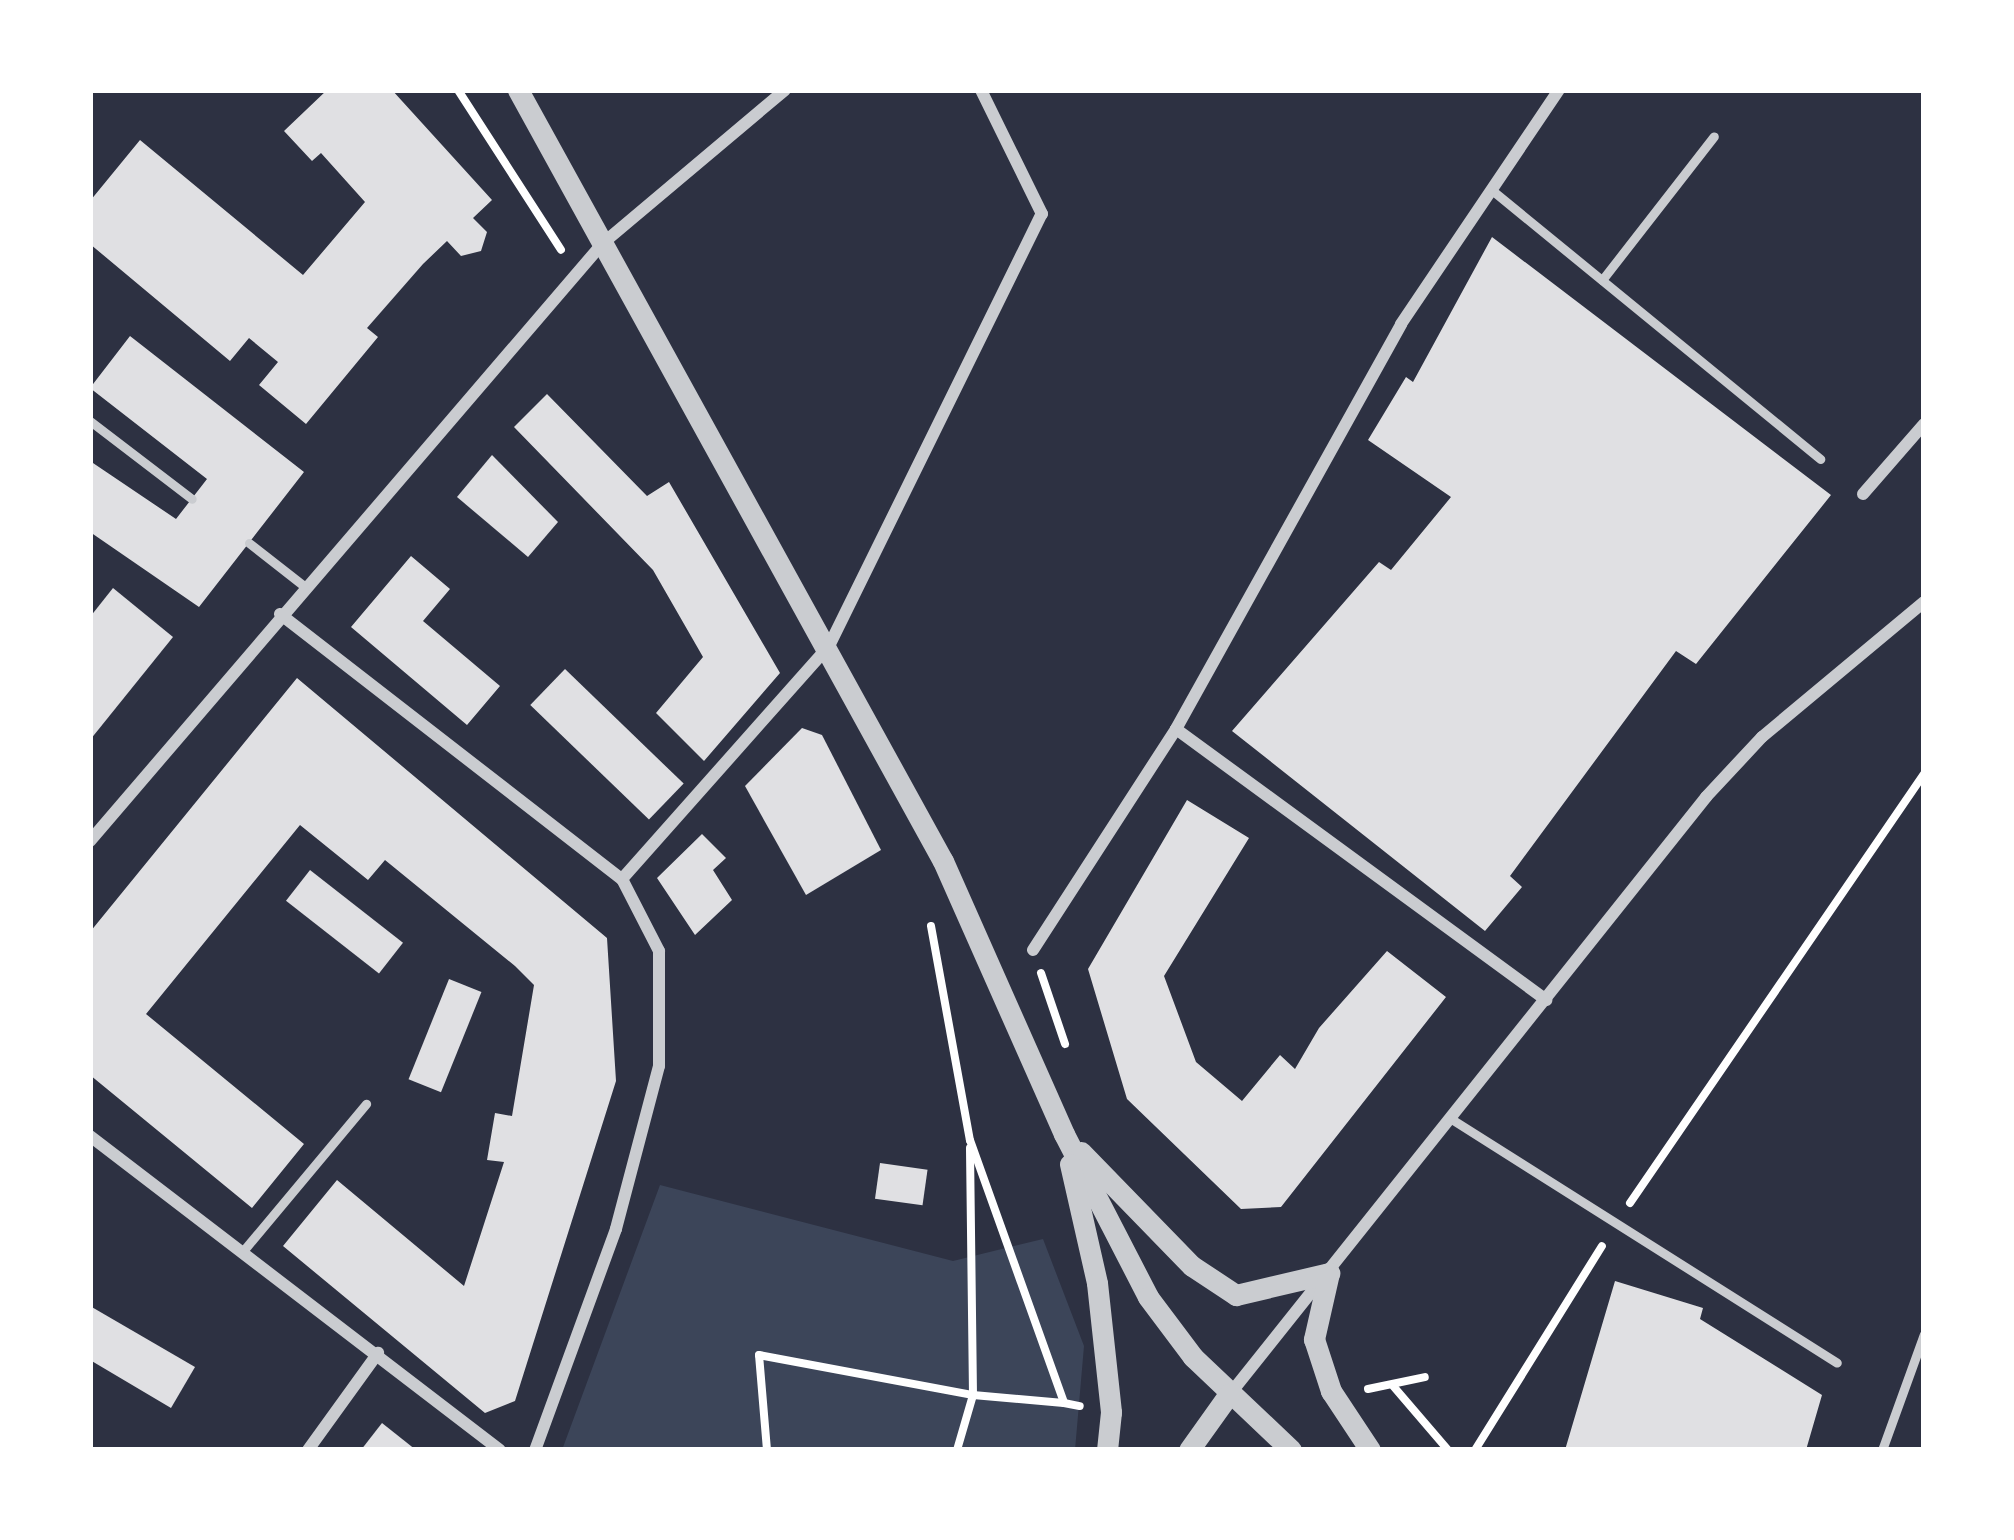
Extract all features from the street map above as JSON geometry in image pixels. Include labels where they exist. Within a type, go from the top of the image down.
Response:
[{"type":"street","points":[[518,90],[830,646],[943,861],[1064,1134],[1148,1297],[1229,1394],[1291,1450]]},
{"type":"street","points":[[90,842],[280,614],[602,244],[785,90]]},
{"type":"street","points":[[622,879],[830,646],[1042,214],[981,90]]},
{"type":"street","points":[[1033,950],[1176,729],[1401,324],[1559,90]]},
{"type":"street","points":[[1863,494],[1924,424]]},
{"type":"street","points":[[1189,1450],[1706,797],[1856,656],[1924,602]]},
{"type":"street","points":[[280,614],[622,879],[658,951],[659,1066],[616,1229],[536,1450]]},
{"type":"street","points":[[1176,729],[1546,1000]]},
{"type":"street","points":[[1064,1134],[1192,1267],[1236,1295],[1329,1273]]},
{"type":"street","points":[[1064,1134],[1096,1283],[1111,1412],[1107,1450]]},
{"type":"street","points":[[90,1136],[500,1450]]},
{"type":"street","points":[[1329,1273],[1314,1339],[1331,1391],[1370,1450]]},
{"type":"street","points":[[308,1450],[378,1353]]},
{"type":"lane","points":[[1601,280],[1714,136]]},
{"type":"lane","points":[[1493,191],[1820,459]]},
{"type":"lane","points":[[90,421],[192,499]]},
{"type":"lane","points":[[248,543],[304,586]]},
{"type":"lane","points":[[243,1251],[367,1104]]},
{"type":"lane","points":[[1453,1120],[1613,1227],[1837,1363]]},
{"type":"lane","points":[[1882,1450],[1924,1334]]},
{"type":"path","points":[[458,90],[576,274]]},
{"type":"path","points":[[1475,1450],[1613,1227],[1924,774]]},
{"type":"path","points":[[927,912],[950,993],[970,1140],[973,1395],[958,1450]]},
{"type":"path","points":[[970,1140],[1064,1403]]},
{"type":"path","points":[[767,1450],[759,1355],[973,1395],[1111,1412]]},
{"type":"path","points":[[1394,1387],[1448,1450]]},
{"type":"shaded area","points":[[660,1185],[953,1261],[1043,1239],[1084,1346],[1075,1450],[562,1450]]},
{"type":"building","points":[[327,90],[392,90],[492,200],[473,218],[487,232],[481,251],[461,256],[447,241],[423,264],[367,328],[378,337],[306,424],[259,385],[278,362],[249,338],[230,361],[90,244],[90,201],[140,140],[303,275],[365,202],[321,153],[312,161],[284,131]]},
{"type":"building","points":[[1492,237],[1831,495],[1696,664],[1676,651],[1510,876],[1522,887],[1485,931],[1232,731],[1379,562],[1391,570],[1451,497],[1368,440],[1406,377],[1413,382]]},
{"type":"building","points":[[130,336],[304,472],[199,607],[90,532],[90,461],[176,519],[207,479],[90,388]]},
{"type":"building","points":[[547,394],[647,496],[669,482],[780,673],[704,761],[656,713],[703,657],[653,570],[514,427]]},
{"type":"building","points":[[492,455],[558,522],[528,557],[457,497]]},
{"type":"building","points":[[411,556],[450,589],[423,621],[500,686],[467,725],[351,627]]},
{"type":"building","points":[[113,588],[173,637],[90,740],[90,617]]},
{"type":"building","points":[[565,669],[684,784],[649,820],[530,705]]},
{"type":"building","points":[[297,678],[607,938],[616,1081],[515,1401],[485,1413],[283,1246],[337,1180],[464,1286],[504,1162],[487,1160],[495,1113],[512,1116],[534,985],[515,966],[385,860],[368,880],[300,825],[146,1014],[304,1144],[252,1208],[90,1075],[90,932]]},
{"type":"building","points":[[802,728],[822,735],[881,850],[806,895],[745,786]]},
{"type":"building","points":[[1187,800],[1249,838],[1164,976],[1196,1062],[1242,1101],[1280,1055],[1295,1069],[1319,1028],[1387,951],[1446,997],[1281,1207],[1241,1209],[1127,1099],[1088,969]]},
{"type":"building","points":[[702,834],[726,858],[713,870],[732,900],[695,935],[657,878]]},
{"type":"building","points":[[310,870],[403,943],[379,973],[286,901]]},
{"type":"building","points":[[449,979],[481,992],[441,1092],[409,1079]]},
{"type":"building","points":[[880,1163],[928,1170],[923,1205],[875,1199]]},
{"type":"building","points":[[1615,1281],[1703,1308],[1700,1319],[1822,1395],[1806,1450],[1565,1450]]},
{"type":"building","points":[[90,1306],[195,1367],[171,1408],[90,1360]]},
{"type":"building","points":[[382,1423],[416,1450],[361,1450]]}]
